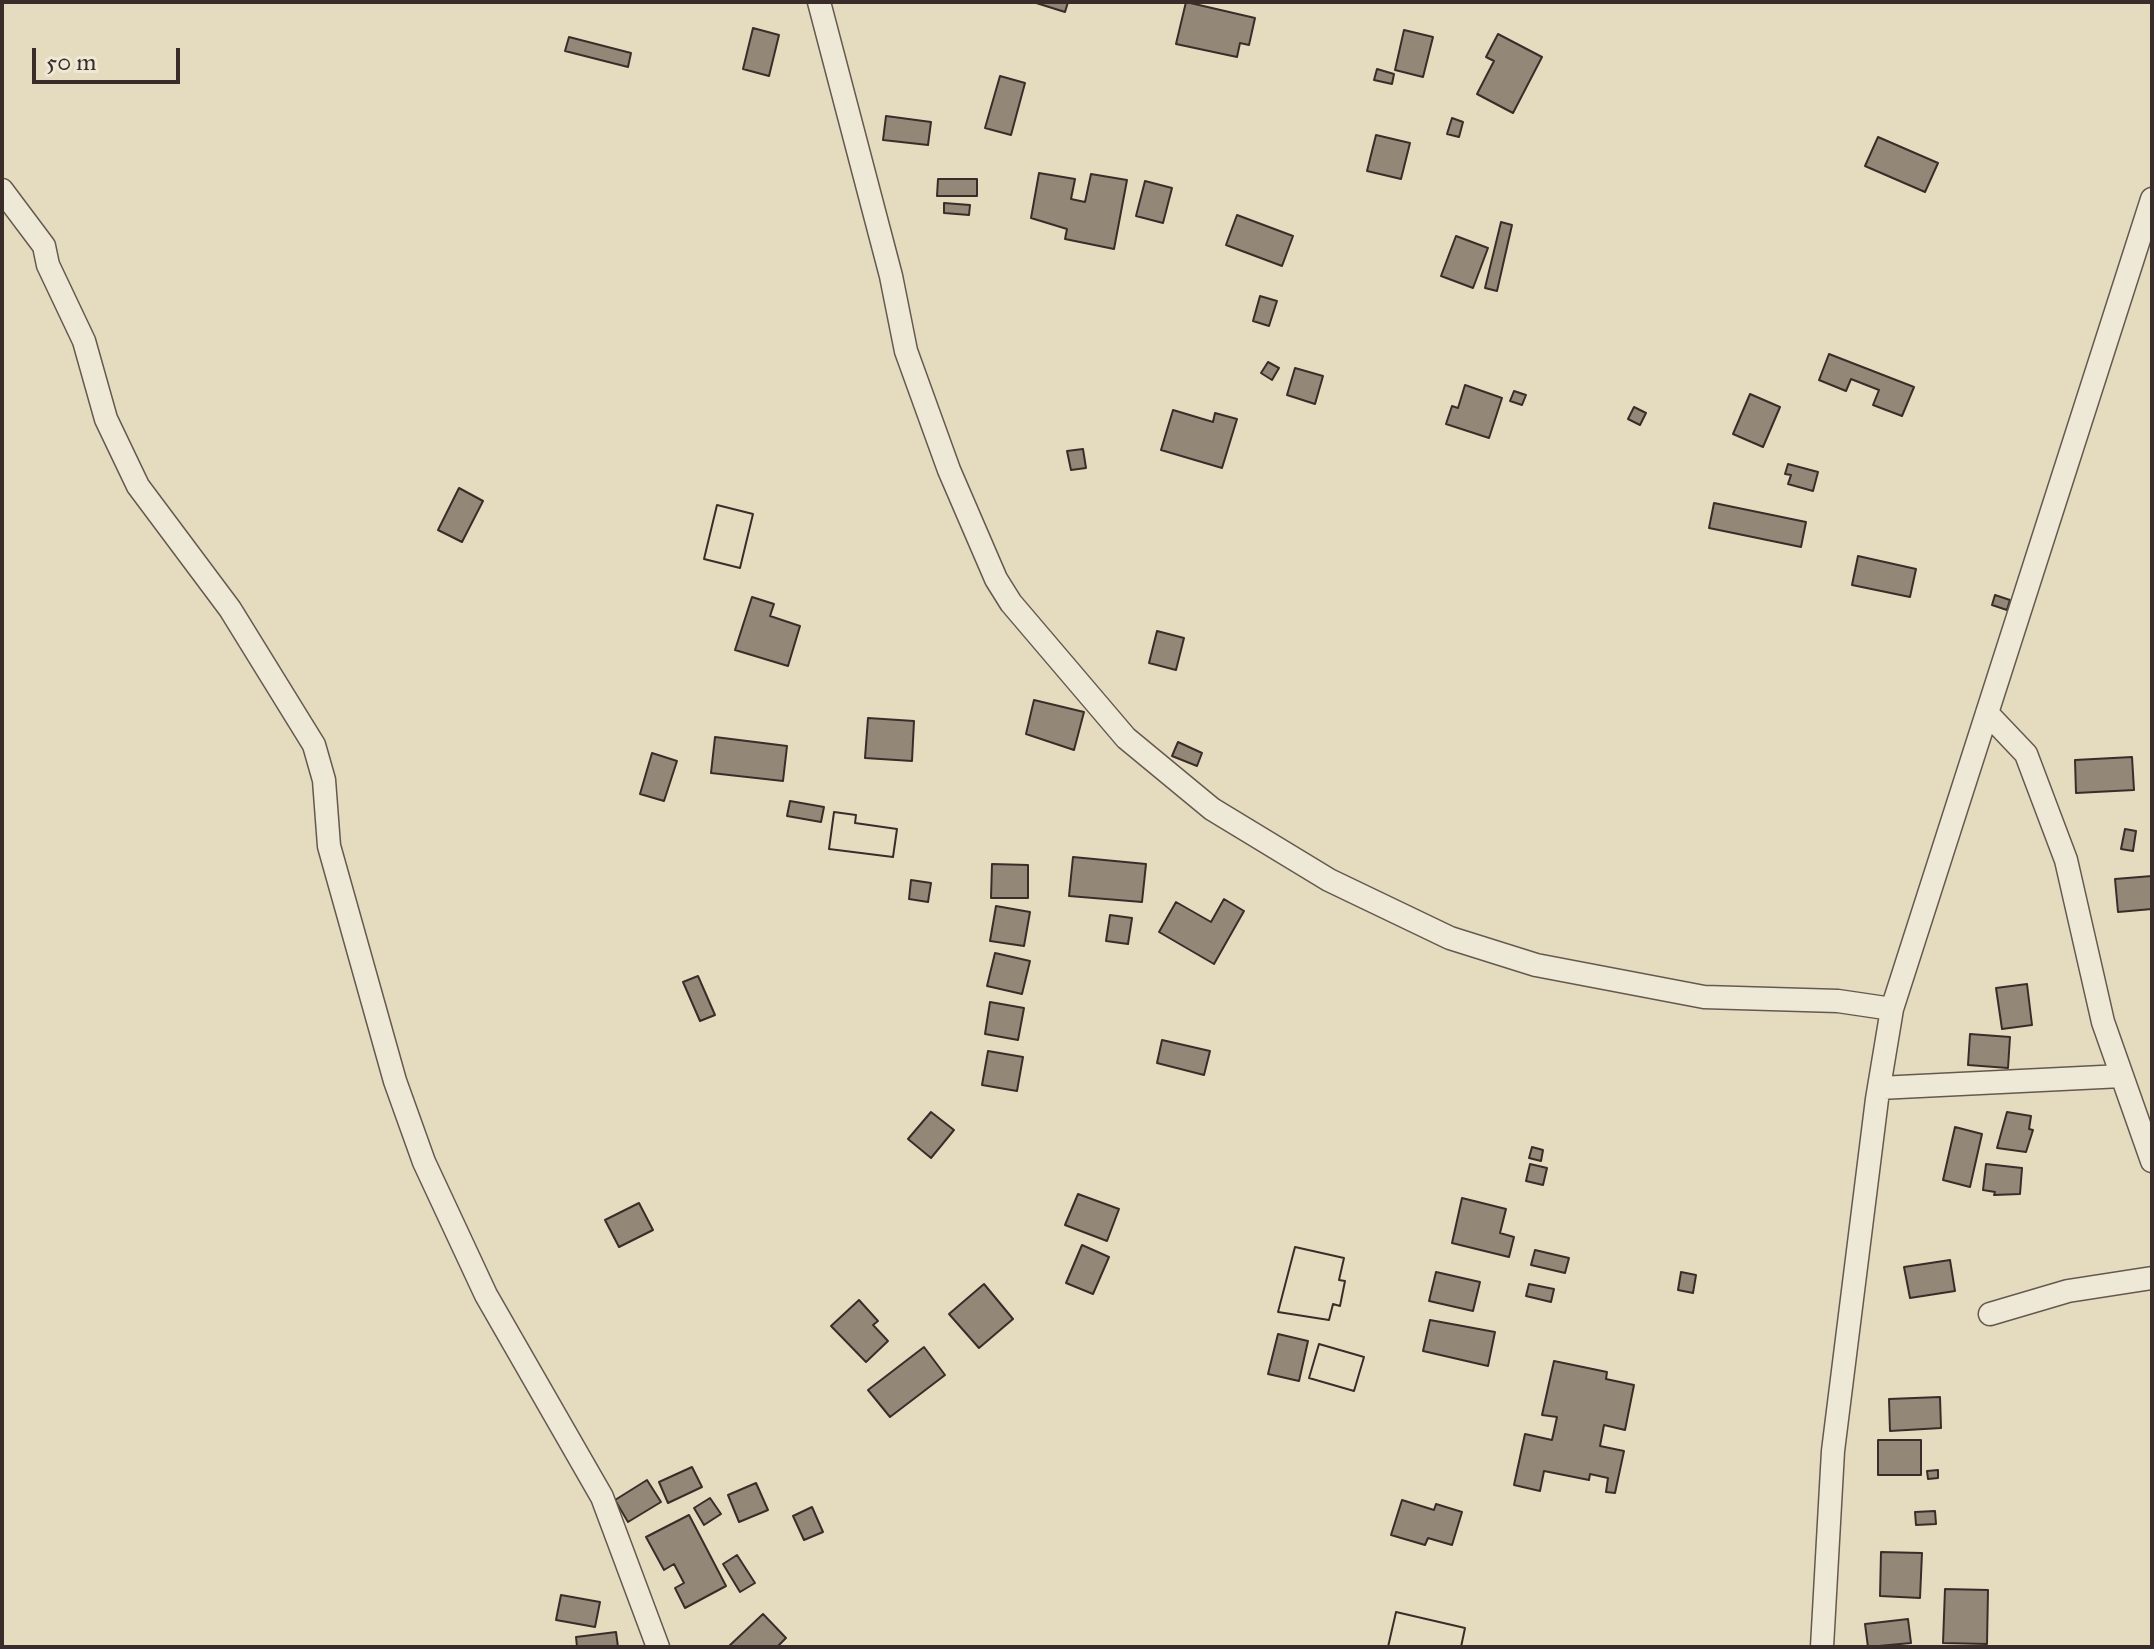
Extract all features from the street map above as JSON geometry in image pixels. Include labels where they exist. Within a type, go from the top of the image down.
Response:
[{"type":"street","points":[[819,2],[891,276],[903,340],[949,470],[996,579],[1011,603],[1126,738],[1212,809],[1280,852],[1329,880],[1450,938],[1536,965],[1704,997],[1838,1001],[1892,1009]]},
{"type":"street","points":[[2,190],[44,246],[48,265],[84,341],[106,419],[138,486],[230,609],[314,745],[324,780],[329,846],[395,1081],[424,1162],[486,1295],[602,1497],[658,1647]]},
{"type":"street","points":[[1822,1647],[1833,1451],[1879,1088],[1892,1009],[2152,199]]},
{"type":"street","points":[[1987,713],[2026,754],[2066,860],[2103,1022],[2152,1161]]},
{"type":"street","points":[[1879,1088],[2122,1076]]},
{"type":"street","points":[[1990,1314],[2068,1291],[2152,1278]]},
{"type":"building","points":[[1033,2],[1068,2],[1065,12]]},
{"type":"building","points":[[1186,2],[1255,18],[1249,45],[1240,43],[1237,57],[1176,44]]},
{"type":"building","points":[[753,28],[779,35],[769,76],[743,69]]},
{"type":"building","points":[[1404,30],[1433,37],[1423,77],[1395,70]]},
{"type":"building","points":[[1498,34],[1542,57],[1513,113],[1477,94],[1494,61],[1486,57]]},
{"type":"building","points":[[569,37],[631,53],[628,67],[565,51]]},
{"type":"building","points":[[1377,69],[1394,74],[1392,84],[1374,80]]},
{"type":"building","points":[[1000,76],[1025,83],[1011,135],[985,128]]},
{"type":"building","points":[[886,116],[931,122],[928,145],[883,140]]},
{"type":"building","points":[[1452,118],[1463,122],[1459,137],[1447,134]]},
{"type":"building","points":[[1376,135],[1410,143],[1401,179],[1367,171]]},
{"type":"building","points":[[1878,137],[1938,163],[1925,192],[1865,166]]},
{"type":"building","points":[[1039,173],[1075,179],[1071,199],[1085,202],[1091,174],[1127,180],[1114,249],[1065,239],[1067,229],[1031,218]]},
{"type":"building","points":[[938,179],[977,179],[977,196],[937,196]]},
{"type":"building","points":[[1145,181],[1172,188],[1163,223],[1136,216]]},
{"type":"building","points":[[944,203],[970,205],[969,215],[944,213]]},
{"type":"building","points":[[1237,215],[1293,236],[1282,266],[1226,245]]},
{"type":"building","points":[[1501,222],[1512,225],[1497,291],[1485,288]]},
{"type":"building","points":[[1456,236],[1488,248],[1473,288],[1441,276]]},
{"type":"building","points":[[1260,296],[1277,301],[1269,326],[1253,321]]},
{"type":"building","points":[[1829,354],[1914,387],[1902,416],[1873,405],[1879,390],[1851,379],[1846,391],[1819,380]]},
{"type":"building","points":[[1268,362],[1279,368],[1272,380],[1261,373]]},
{"type":"building","points":[[1295,368],[1323,376],[1315,404],[1287,395]]},
{"type":"building","points":[[1465,385],[1502,398],[1489,438],[1446,424],[1452,406],[1458,408]]},
{"type":"building","points":[[1514,391],[1526,395],[1522,405],[1510,401]]},
{"type":"building","points":[[1750,394],[1780,407],[1763,447],[1733,434]]},
{"type":"building","points":[[1634,407],[1646,413],[1640,425],[1628,419]]},
{"type":"building","points":[[1173,410],[1213,422],[1215,413],[1237,419],[1222,468],[1161,450]]},
{"type":"building","points":[[1083,449],[1086,468],[1071,470],[1067,451]]},
{"type":"building","points":[[1788,464],[1818,472],[1813,491],[1788,484],[1791,475],[1785,474]]},
{"type":"building","points":[[459,488],[483,501],[462,542],[438,530]]},
{"type":"building","points":[[1714,503],[1806,522],[1801,547],[1709,528]]},
{"type":"building","points":[[717,505],[753,514],[740,568],[704,559]]},
{"type":"building","points":[[717,505],[753,514],[740,568],[704,559]]},
{"type":"building","points":[[1858,556],[1916,569],[1910,597],[1852,585]]},
{"type":"building","points":[[1995,595],[2010,600],[2007,610],[1992,605]]},
{"type":"building","points":[[752,597],[774,604],[770,616],[800,626],[788,666],[735,650]]},
{"type":"building","points":[[1157,631],[1184,638],[1176,670],[1149,663]]},
{"type":"building","points":[[1034,700],[1084,712],[1074,750],[1026,734]]},
{"type":"building","points":[[868,718],[914,721],[912,761],[865,758]]},
{"type":"building","points":[[715,737],[787,746],[783,781],[711,773]]},
{"type":"building","points":[[1178,742],[1202,753],[1197,766],[1172,756]]},
{"type":"building","points":[[652,753],[677,761],[664,801],[640,794]]},
{"type":"building","points":[[2132,757],[2134,790],[2076,793],[2075,760]]},
{"type":"building","points":[[790,801],[824,807],[821,822],[787,816]]},
{"type":"building","points":[[834,812],[856,815],[855,823],[897,829],[893,857],[829,849]]},
{"type":"building","points":[[834,812],[856,815],[855,823],[897,829],[893,857],[829,849]]},
{"type":"building","points":[[2125,829],[2136,831],[2133,851],[2121,849]]},
{"type":"building","points":[[1073,857],[1146,864],[1142,902],[1069,896]]},
{"type":"building","points":[[992,864],[1028,865],[1028,898],[991,898]]},
{"type":"building","points":[[2152,876],[2152,909],[2118,912],[2115,879]]},
{"type":"building","points":[[911,880],[931,883],[928,902],[909,899]]},
{"type":"building","points":[[1224,899],[1244,911],[1214,964],[1159,932],[1176,902],[1211,922]]},
{"type":"building","points":[[996,906],[1030,912],[1024,946],[990,941]]},
{"type":"building","points":[[1110,915],[1132,918],[1128,944],[1106,941]]},
{"type":"building","points":[[995,953],[1030,961],[1022,994],[987,986]]},
{"type":"building","points":[[698,976],[715,1015],[700,1021],[683,982]]},
{"type":"building","points":[[2027,984],[2032,1025],[2002,1029],[1996,988]]},
{"type":"building","points":[[990,1002],[1024,1008],[1018,1040],[985,1034]]},
{"type":"building","points":[[1970,1034],[2010,1037],[2008,1068],[1968,1065]]},
{"type":"building","points":[[1162,1040],[1210,1051],[1204,1075],[1157,1063]]},
{"type":"building","points":[[988,1051],[1023,1057],[1017,1091],[982,1085]]},
{"type":"building","points":[[931,1112],[954,1130],[931,1158],[908,1139]]},
{"type":"building","points":[[2007,1112],[2031,1116],[2029,1129],[2033,1130],[2026,1152],[1997,1148]]},
{"type":"building","points":[[1955,1127],[1982,1134],[1970,1187],[1943,1180]]},
{"type":"building","points":[[1532,1147],[1543,1150],[1541,1161],[1529,1158]]},
{"type":"building","points":[[1530,1164],[1547,1168],[1543,1185],[1526,1181]]},
{"type":"building","points":[[1986,1164],[2022,1168],[2020,1194],[1994,1195],[1995,1192],[1983,1190]]},
{"type":"building","points":[[1078,1194],[1119,1209],[1107,1241],[1065,1225]]},
{"type":"building","points":[[1462,1198],[1506,1209],[1500,1233],[1514,1237],[1509,1257],[1452,1243]]},
{"type":"building","points":[[639,1203],[653,1230],[619,1247],[605,1220]]},
{"type":"building","points":[[1082,1245],[1109,1257],[1093,1294],[1066,1283]]},
{"type":"building","points":[[1295,1247],[1344,1258],[1339,1280],[1345,1281],[1340,1306],[1333,1304],[1329,1320],[1278,1312]]},
{"type":"building","points":[[1295,1247],[1344,1258],[1339,1280],[1345,1281],[1340,1306],[1333,1304],[1329,1320],[1278,1312]]},
{"type":"building","points":[[1535,1250],[1569,1258],[1565,1273],[1531,1265]]},
{"type":"building","points":[[1950,1260],[1955,1291],[1910,1298],[1904,1267]]},
{"type":"building","points":[[1436,1272],[1480,1282],[1473,1311],[1429,1301]]},
{"type":"building","points":[[1681,1272],[1696,1275],[1693,1293],[1678,1290]]},
{"type":"building","points":[[984,1284],[1013,1319],[979,1348],[949,1314]]},
{"type":"building","points":[[1529,1284],[1554,1289],[1551,1302],[1526,1296]]},
{"type":"building","points":[[859,1300],[878,1321],[873,1325],[888,1341],[866,1362],[831,1326]]},
{"type":"building","points":[[1430,1320],[1495,1332],[1488,1366],[1423,1351]]},
{"type":"building","points":[[1278,1334],[1308,1341],[1299,1381],[1268,1374]]},
{"type":"building","points":[[1319,1344],[1364,1357],[1354,1391],[1309,1378]]},
{"type":"building","points":[[1319,1344],[1364,1357],[1354,1391],[1309,1378]]},
{"type":"building","points":[[924,1347],[945,1375],[890,1417],[868,1390]]},
{"type":"building","points":[[1554,1361],[1607,1372],[1606,1379],[1634,1385],[1625,1430],[1604,1425],[1600,1446],[1624,1451],[1615,1493],[1606,1492],[1608,1478],[1590,1474],[1589,1480],[1544,1471],[1540,1491],[1514,1485],[1525,1434],[1552,1440],[1557,1417],[1542,1415]]},
{"type":"building","points":[[1940,1397],[1941,1428],[1890,1431],[1889,1399]]},
{"type":"building","points":[[1878,1440],[1921,1440],[1921,1475],[1878,1475]]},
{"type":"building","points":[[692,1467],[702,1487],[668,1503],[659,1482]]},
{"type":"building","points":[[1938,1470],[1938,1478],[1928,1479],[1927,1471]]},
{"type":"building","points":[[647,1480],[661,1502],[628,1522],[615,1500]]},
{"type":"building","points":[[756,1483],[768,1510],[739,1522],[728,1495]]},
{"type":"building","points":[[710,1498],[721,1514],[704,1525],[694,1508]]},
{"type":"building","points":[[1402,1500],[1434,1510],[1436,1504],[1462,1512],[1452,1545],[1428,1538],[1425,1545],[1391,1535]]},
{"type":"building","points":[[812,1507],[823,1532],[804,1540],[793,1516]]},
{"type":"building","points":[[1935,1511],[1936,1524],[1916,1525],[1915,1512]]},
{"type":"building","points":[[689,1515],[726,1586],[685,1608],[675,1588],[684,1583],[674,1564],[664,1570],[646,1537]]},
{"type":"building","points":[[1881,1552],[1922,1553],[1920,1598],[1880,1596]]},
{"type":"building","points":[[737,1555],[755,1583],[740,1592],[723,1564]]},
{"type":"building","points":[[1945,1589],[1988,1590],[1987,1644],[1943,1643]]},
{"type":"building","points":[[561,1595],[600,1602],[595,1627],[556,1620]]},
{"type":"building","points":[[1396,1612],[1465,1628],[1461,1647],[1388,1647]]},
{"type":"building","points":[[1396,1612],[1465,1628],[1461,1647],[1388,1647]]},
{"type":"building","points":[[763,1614],[786,1638],[777,1647],[728,1647]]},
{"type":"building","points":[[1908,1619],[1911,1643],[1868,1647],[1865,1624]]},
{"type":"building","points":[[616,1632],[618,1647],[577,1647],[576,1637]]}]
